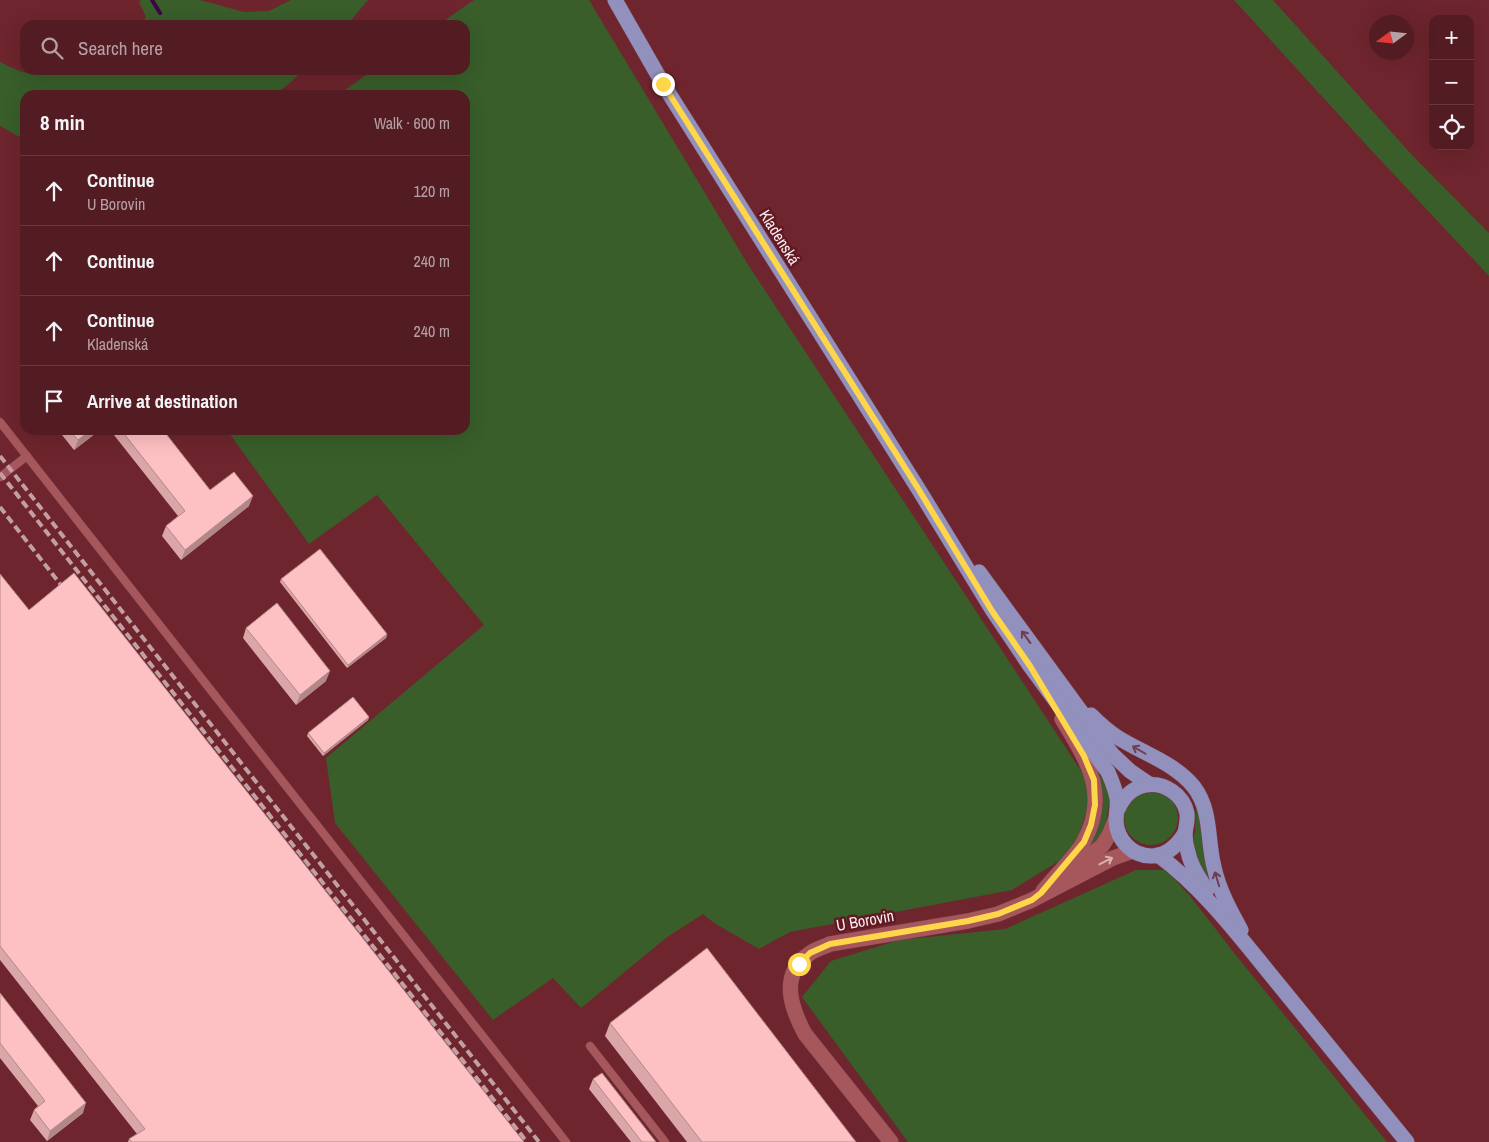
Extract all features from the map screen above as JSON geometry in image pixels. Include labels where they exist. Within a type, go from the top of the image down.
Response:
[{"type":"main road","name":"Kladenská","points":[[615,0],[663,84],[919,490]]},
{"type":"main road","points":[[919,490],[992,611],[1108,772],[1114,786],[1120,837],[1133,851],[1141,854],[1158,855],[1170,851],[1185,833]]},
{"type":"main road","points":[[919,490],[1112,754],[1130,771],[1150,784]]},
{"type":"main road","points":[[1055,676],[1088,712],[1116,736],[1179,773],[1194,788],[1205,807],[1208,818],[1211,853],[1218,883],[1253,954]]},
{"type":"main road","points":[[1117,813],[1123,799],[1139,787],[1150,784],[1160,785],[1177,795],[1187,813],[1185,833],[1188,854],[1196,873],[1253,954]]},
{"type":"main road","points":[[1158,855],[1178,870],[1195,887],[1253,954],[1408,1142]]},
{"type":"street","points":[[1030,666],[1084,756],[1094,780],[1095,805],[1091,825],[1084,842],[1036,896]]},
{"type":"street","points":[[1036,896],[1102,846],[1109,835],[1117,813]]},
{"type":"street","points":[[1036,896],[1113,858],[1133,851]]},
{"type":"street","name":"U Borovin","points":[[891,1142],[805,1034],[795,1014],[790,992],[793,975],[799,964],[810,953],[830,944],[968,921],[998,914],[1036,896]]},
{"type":"lane","points":[[0,422],[566,1142]]},
{"type":"lane","points":[[0,477],[27,456]]},
{"type":"lane","points":[[590,1046],[665,1142]]},
{"type":"green space","points":[[141,0],[200,0],[244,12],[269,11],[291,0],[368,0],[351,20],[144,20],[146,17],[139,2]]},
{"type":"green space","points":[[474,0],[589,0],[747,263],[1087,780],[1087,809],[1076,844],[1059,861],[1012,890],[790,932],[759,949],[714,923],[703,914],[666,938],[581,1008],[553,978],[493,1020],[335,823],[326,758],[484,625],[377,495],[309,544],[231,435],[470,435],[470,90],[345,90],[366,75],[470,75],[470,20],[445,20]]},
{"type":"green space","points":[[1234,0],[1273,0],[1412,155],[1489,233],[1489,276],[1371,150]]},
{"type":"green space","points":[[0,62],[20,71],[20,75],[298,75],[281,90],[20,90],[20,137],[0,126]]},
{"type":"green space","points":[[1100,774],[1102,774],[1110,796],[1106,825],[1092,848],[1089,847]]},
{"type":"green space","points":[[1146,791],[1156,791],[1166,795],[1174,803],[1178,818],[1174,833],[1166,841],[1156,845],[1146,845],[1136,841],[1128,833],[1124,823],[1124,813],[1128,803],[1136,795]]},
{"type":"green space","points":[[1198,808],[1210,879],[1208,881],[1193,855],[1192,844],[1195,832],[1196,809]]},
{"type":"green space","points":[[1136,870],[1166,870],[1190,896],[1387,1142],[908,1142],[802,997],[831,961],[899,940],[1005,929]]},
{"type":"building","points":[[74,435],[84,435],[78,440]]},
{"type":"building","points":[[125,435],[167,435],[210,490],[234,472],[253,496],[185,550],[166,526],[185,511]]},
{"type":"building","points":[[320,549],[387,634],[348,665],[281,579]]},
{"type":"building","points":[[74,573],[524,1142],[132,1142],[129,1139],[145,1129],[0,946],[0,574],[29,610]]},
{"type":"building","points":[[277,603],[330,671],[300,695],[246,628]]},
{"type":"building","points":[[353,697],[369,717],[324,753],[308,733]]},
{"type":"building","points":[[707,948],[856,1142],[702,1142],[610,1023]]},
{"type":"building","points":[[0,993],[86,1103],[50,1131],[34,1110],[45,1101],[0,1043]]},
{"type":"building","points":[[602,1073],[656,1142],[642,1142],[593,1079]]},
{"type":"waterway","points":[[152,0],[160,13]]},
{"type":"railway","points":[[0,456],[539,1142]]},
{"type":"railway","points":[[0,473],[527,1142]]},
{"type":"railway","points":[[0,507],[68,594]]},
{"type":"route","points":[[663,84],[919,490],[992,611],[1030,666],[1084,756],[1094,780],[1095,805],[1091,825],[1084,842],[1041,893],[1032,900],[998,914],[968,921],[830,944],[810,953],[799,964]]}]
